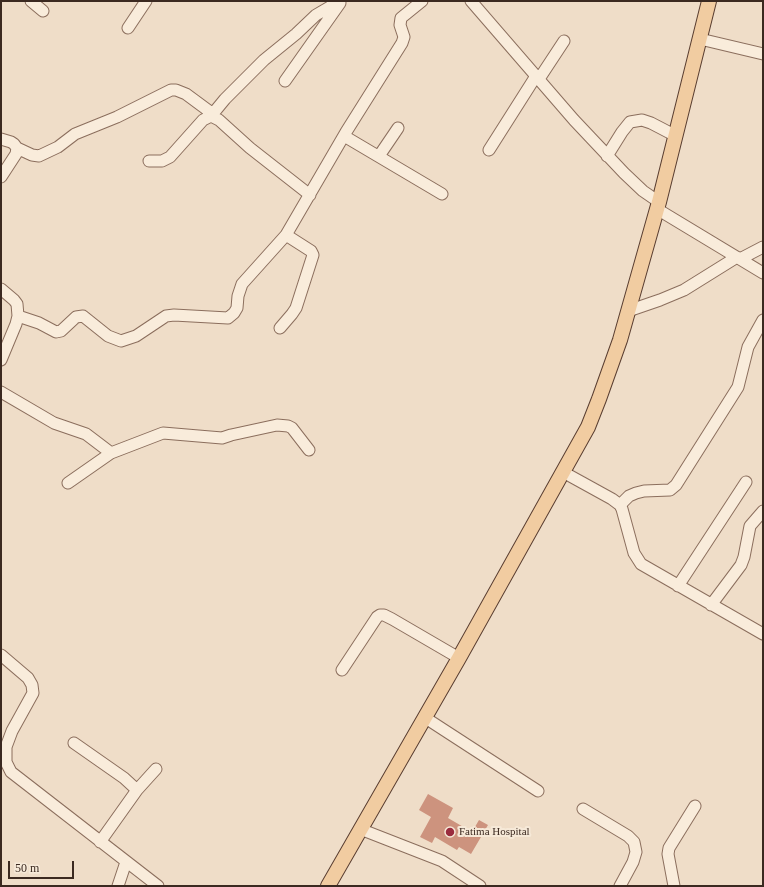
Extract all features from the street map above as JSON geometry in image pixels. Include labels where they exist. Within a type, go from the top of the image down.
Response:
[{"type":"main road","points":[[328,886],[459,658],[588,427],[620,340],[658,206],[709,1]]},
{"type":"street","points":[[31,1],[43,11]]},
{"type":"street","points":[[128,28],[146,1]]},
{"type":"street","points":[[285,81],[340,1]]},
{"type":"street","points":[[149,162],[162,161],[170,157],[203,120],[212,115],[225,99],[264,60],[296,34],[316,15],[340,1]]},
{"type":"street","points":[[18,316],[39,323],[56,332],[61,331],[76,317],[83,316],[108,336],[121,341],[136,336],[166,316],[174,315],[228,318],[237,308],[238,296],[242,284],[286,235],[344,136],[402,43],[404,37],[400,25],[401,18],[422,1]]},
{"type":"street","points":[[471,1],[608,156],[658,206],[763,273]]},
{"type":"street","points":[[700,39],[763,54]]},
{"type":"street","points":[[489,150],[537,77],[564,41]]},
{"type":"street","points":[[1,139],[11,142],[17,148],[32,155],[39,156],[58,147],[75,134],[123,115],[171,90],[176,90],[186,94],[250,148],[310,195]]},
{"type":"street","points":[[608,156],[622,132],[630,122],[642,120],[676,136]]},
{"type":"street","points":[[379,156],[398,128]]},
{"type":"street","points":[[344,136],[442,194]]},
{"type":"street","points":[[1,177],[16,154],[17,148]]},
{"type":"street","points":[[280,328],[296,308],[313,255],[311,251],[286,235]]},
{"type":"street","points":[[628,311],[684,290],[738,258],[763,247]]},
{"type":"street","points":[[1,289],[17,304],[18,316],[1,360]]},
{"type":"street","points":[[620,505],[629,496],[636,492],[670,490],[676,485],[738,387],[748,347],[763,320]]},
{"type":"street","points":[[1,392],[54,423],[86,434],[111,453]]},
{"type":"street","points":[[68,483],[111,453],[163,433],[222,438],[277,425],[288,426],[292,428],[308,450]]},
{"type":"street","points":[[563,472],[620,505],[634,553],[641,564],[763,634]]},
{"type":"street","points":[[678,586],[746,482]]},
{"type":"street","points":[[711,605],[742,565],[750,526],[763,511]]},
{"type":"street","points":[[342,670],[377,617],[380,615],[384,615],[392,619],[459,658]]},
{"type":"street","points":[[1,655],[28,678],[32,686],[33,693],[12,731],[4,750],[6,762],[11,772],[158,886]]},
{"type":"street","points":[[424,717],[538,791]]},
{"type":"street","points":[[74,743],[124,778],[137,790]]},
{"type":"street","points":[[100,842],[137,790],[156,769]]},
{"type":"street","points":[[674,886],[668,854],[669,848],[695,806]]},
{"type":"street","points":[[583,809],[628,836],[634,842],[636,852],[633,862],[620,886]]},
{"type":"street","points":[[360,829],[442,862],[480,886]]},
{"type":"street","points":[[118,886],[126,862]]},
{"type":"building","points":[[428,794],[453,808],[448,818],[472,832],[479,820],[488,825],[471,854],[459,847],[457,850],[435,837],[432,843],[420,837],[431,817],[419,810]]},
{"type":"place","name":"Fatima Hospital","points":[[450,832]]}]
